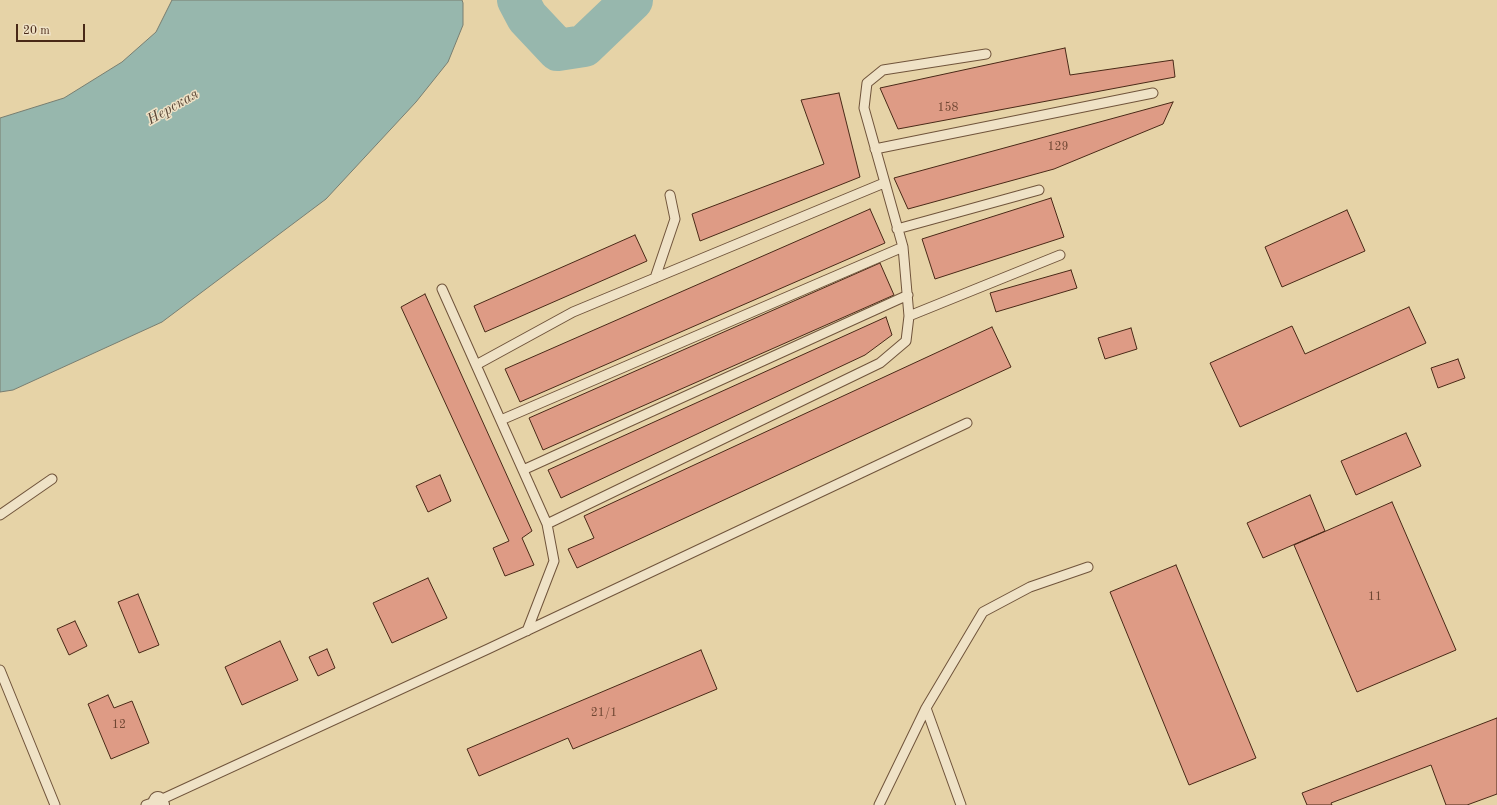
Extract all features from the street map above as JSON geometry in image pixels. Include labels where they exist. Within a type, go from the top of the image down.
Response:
[{"type":"lane","points":[[547,524],[880,363],[906,341],[909,316],[903,247],[864,108],[867,83],[884,70],[986,54]]},
{"type":"lane","points":[[875,149],[1153,93]]},
{"type":"lane","points":[[476,365],[573,312],[884,183]]},
{"type":"lane","points":[[897,229],[1039,190]]},
{"type":"lane","points":[[655,278],[675,219],[670,195]]},
{"type":"lane","points":[[501,420],[903,247]]},
{"type":"lane","points":[[909,316],[1060,255]]},
{"type":"lane","points":[[442,289],[547,524],[554,561],[527,631]]},
{"type":"lane","points":[[523,470],[908,295]]},
{"type":"lane","points":[[154,804],[527,631],[967,423]]},
{"type":"lane","points":[[0,515],[52,479]]},
{"type":"lane","points":[[880,805],[926,708],[983,612],[1030,587],[1088,567]]},
{"type":"lane","points":[[0,670],[54,805]]},
{"type":"lane","points":[[926,708],[961,805]]},
{"type":"water","points":[[172,0],[462,0],[463,25],[448,62],[416,102],[326,199],[162,322],[13,390],[0,392],[0,118],[64,98],[122,62],[156,32]]},
{"type":"building","points":[[1065,48],[1070,75],[1173,60],[1175,77],[898,129],[880,88]]},
{"type":"building","points":[[839,93],[860,177],[700,241],[692,214],[824,164],[801,100]]},
{"type":"building","points":[[1173,102],[1163,124],[1054,169],[908,209],[894,178]]},
{"type":"building","points":[[1051,198],[1064,237],[935,279],[922,239]]},
{"type":"building","points":[[870,209],[885,243],[520,402],[505,369]]},
{"type":"building","points":[[1347,210],[1365,251],[1282,287],[1265,247]]},
{"type":"building","points":[[635,235],[647,261],[485,332],[474,306]]},
{"type":"building","points":[[880,263],[894,295],[543,450],[529,418]]},
{"type":"building","points":[[1071,270],[1077,288],[996,312],[990,293]]},
{"type":"building","points":[[425,294],[532,531],[522,538],[534,565],[505,576],[493,548],[509,541],[401,307]]},
{"type":"building","points":[[1409,307],[1426,343],[1240,427],[1210,363],[1292,326],[1305,354]]},
{"type":"building","points":[[886,317],[892,335],[865,355],[561,498],[548,470]]},
{"type":"building","points":[[992,327],[1011,367],[577,568],[568,549],[594,538],[584,516]]},
{"type":"building","points":[[1131,328],[1137,349],[1105,359],[1098,338]]},
{"type":"building","points":[[1458,359],[1465,378],[1438,388],[1431,368]]},
{"type":"building","points":[[1406,433],[1421,466],[1356,495],[1341,461]]},
{"type":"building","points":[[440,475],[451,501],[428,512],[416,486]]},
{"type":"building","points":[[1310,495],[1325,531],[1263,558],[1247,523]]},
{"type":"building","points":[[1392,502],[1456,650],[1357,692],[1294,545]]},
{"type":"building","points":[[1176,565],[1256,758],[1189,785],[1110,592]]},
{"type":"building","points":[[428,578],[447,618],[392,643],[373,603]]},
{"type":"building","points":[[138,594],[159,645],[139,653],[118,602]]},
{"type":"building","points":[[75,621],[87,646],[69,655],[57,629]]},
{"type":"building","points":[[280,641],[298,680],[242,705],[225,667]]},
{"type":"building","points":[[327,649],[335,668],[318,676],[309,657]]},
{"type":"building","points":[[701,650],[717,689],[573,749],[568,738],[479,776],[467,749]]},
{"type":"building","points":[[108,695],[114,708],[132,701],[149,743],[111,759],[88,704]]},
{"type":"building","points":[[1497,718],[1497,794],[1467,805],[1446,805],[1431,765],[1331,803],[1332,805],[1307,805],[1302,793]]},
{"type":"waterway","name":"Нерская","points":[[518,0],[527,17],[558,50],[584,46],[632,0]]}]
